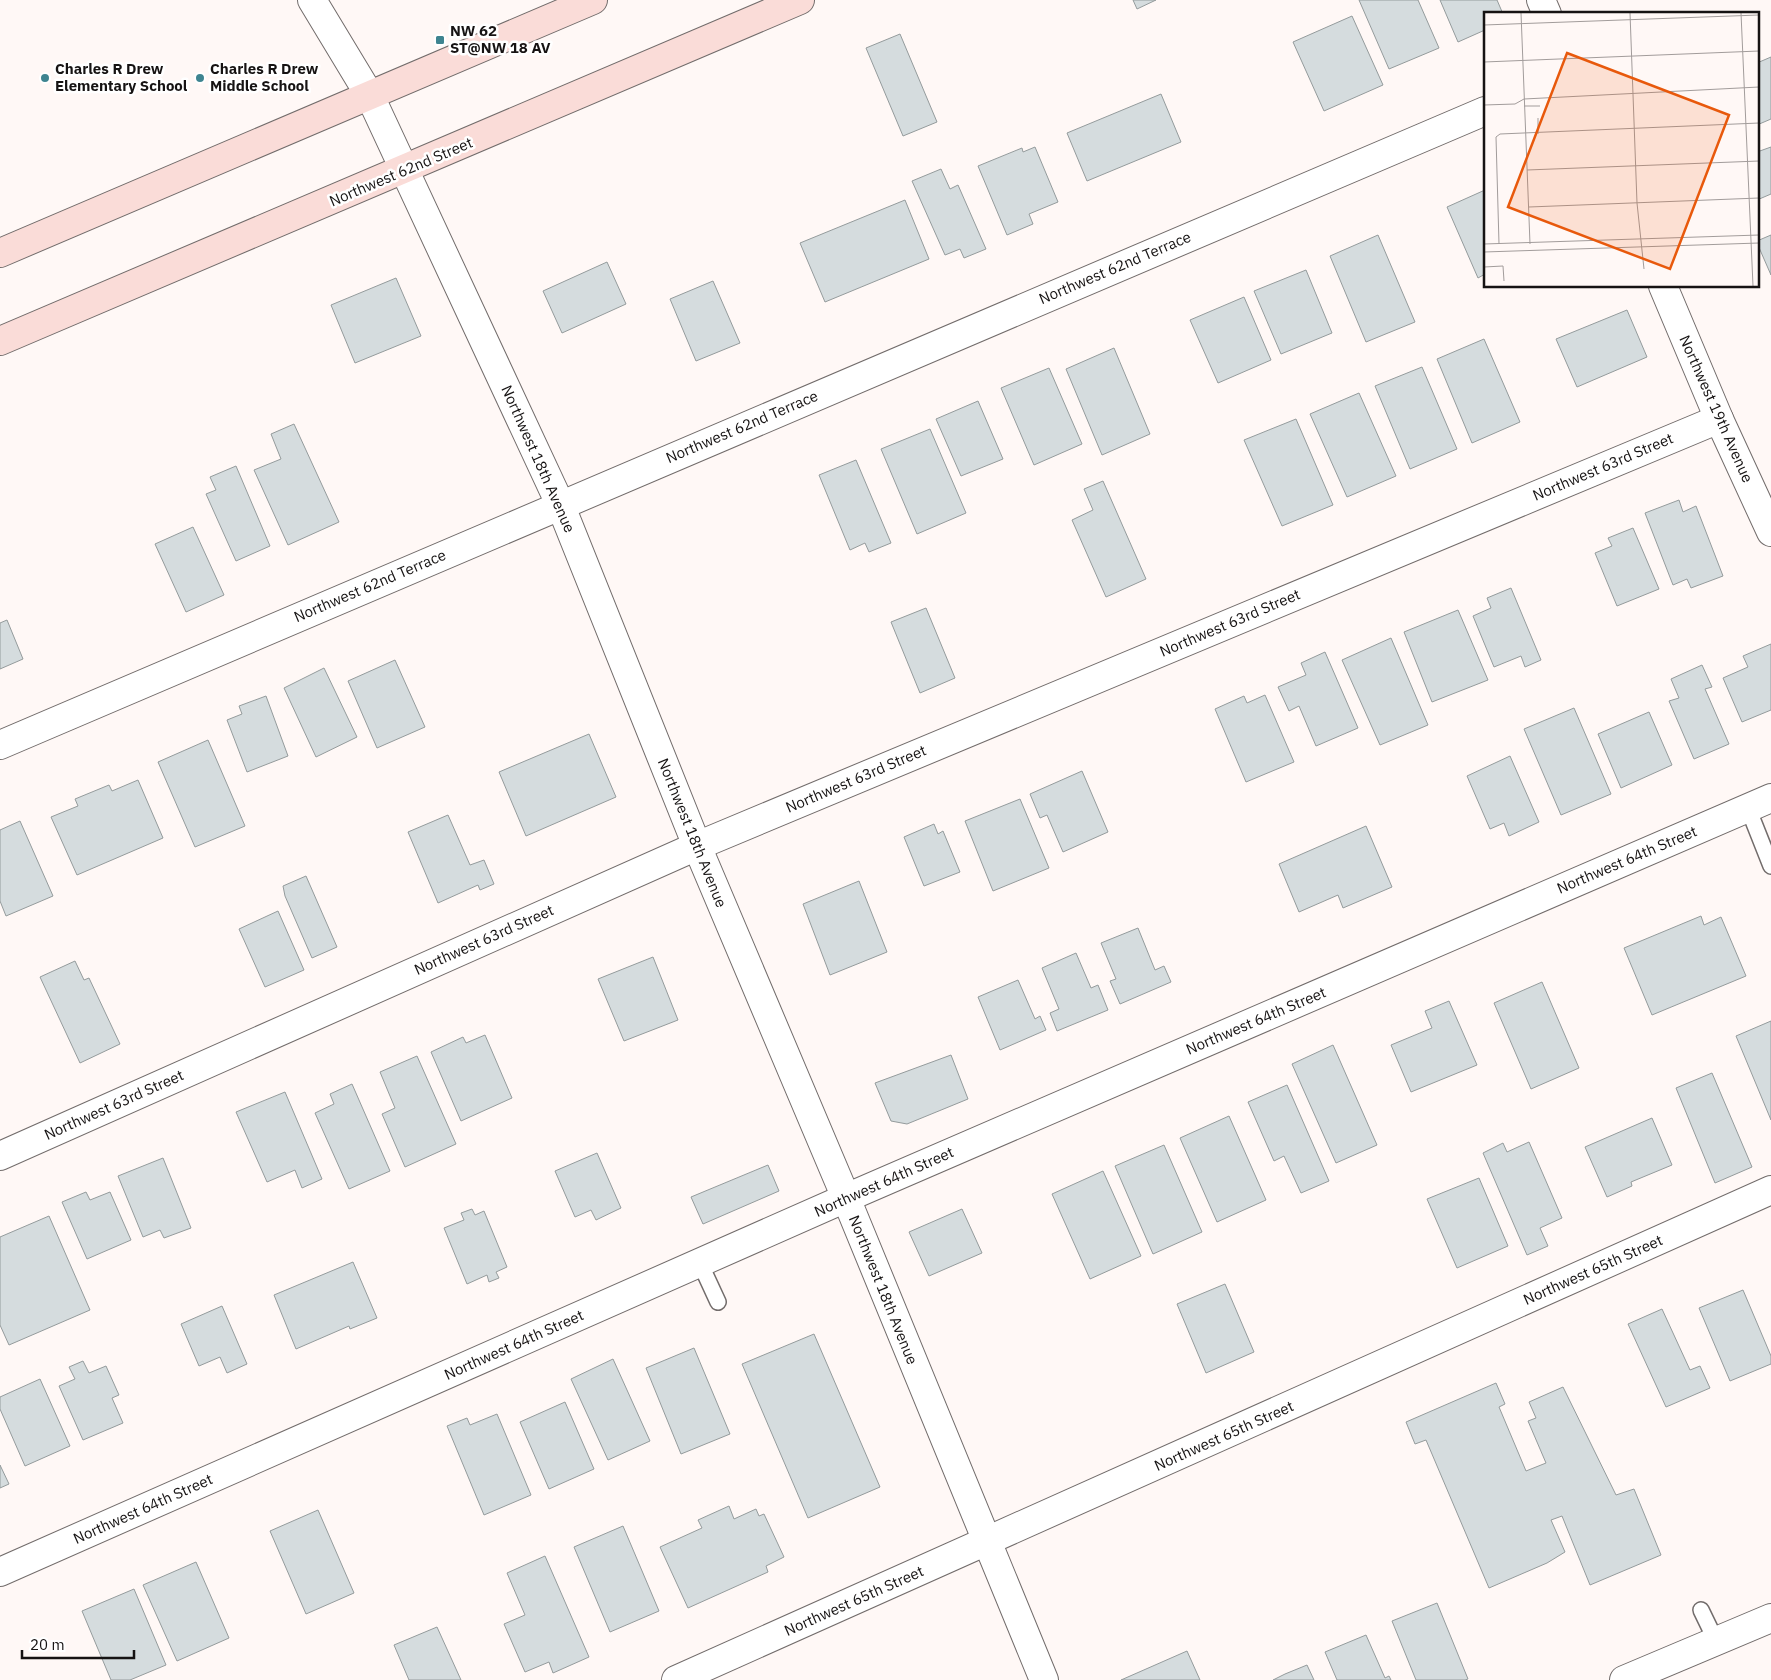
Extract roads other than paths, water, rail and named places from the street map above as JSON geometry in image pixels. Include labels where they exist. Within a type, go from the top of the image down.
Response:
[{"type":"main road","points":[[0,253],[593,0]]},
{"type":"main road","name":"Northwest 62nd Street","points":[[0,341],[403,171],[800,0]]},
{"type":"street","name":"Northwest 18th Avenue","points":[[312,0],[370,96],[403,171],[560,504],[697,846],[846,1198],[986,1543],[1044,1680]]},
{"type":"street","points":[[1542,0],[1546,12]]},
{"type":"street","name":"Northwest 62nd Terrace","points":[[0,745],[560,504],[1484,111]]},
{"type":"street","name":"Northwest 19th Avenue","points":[[1664,288],[1719,418],[1771,532]]},
{"type":"street","name":"Northwest 63rd Street","points":[[0,1156],[697,846],[1719,418]]},
{"type":"street","name":"Northwest 64th Street","points":[[0,1572],[846,1198],[1759,803]]},
{"type":"street","name":"Northwest 65th Street","points":[[676,1680],[986,1543],[1771,1190]]},
{"type":"street","points":[[1624,1680],[1771,1618]]},
{"type":"lane","points":[[1759,803],[1771,866]]},
{"type":"lane","points":[[700,1263],[718,1302]]},
{"type":"lane","points":[[1702,1610],[1716,1641]]},
{"type":"place","name":"NW 62 ST@NW 18 AV","points":[[440,40]]},
{"type":"place","name":"Charles R Drew Elementary School","points":[[45,78]]},
{"type":"place","name":"Charles R Drew Middle School","points":[[200,78]]}]
